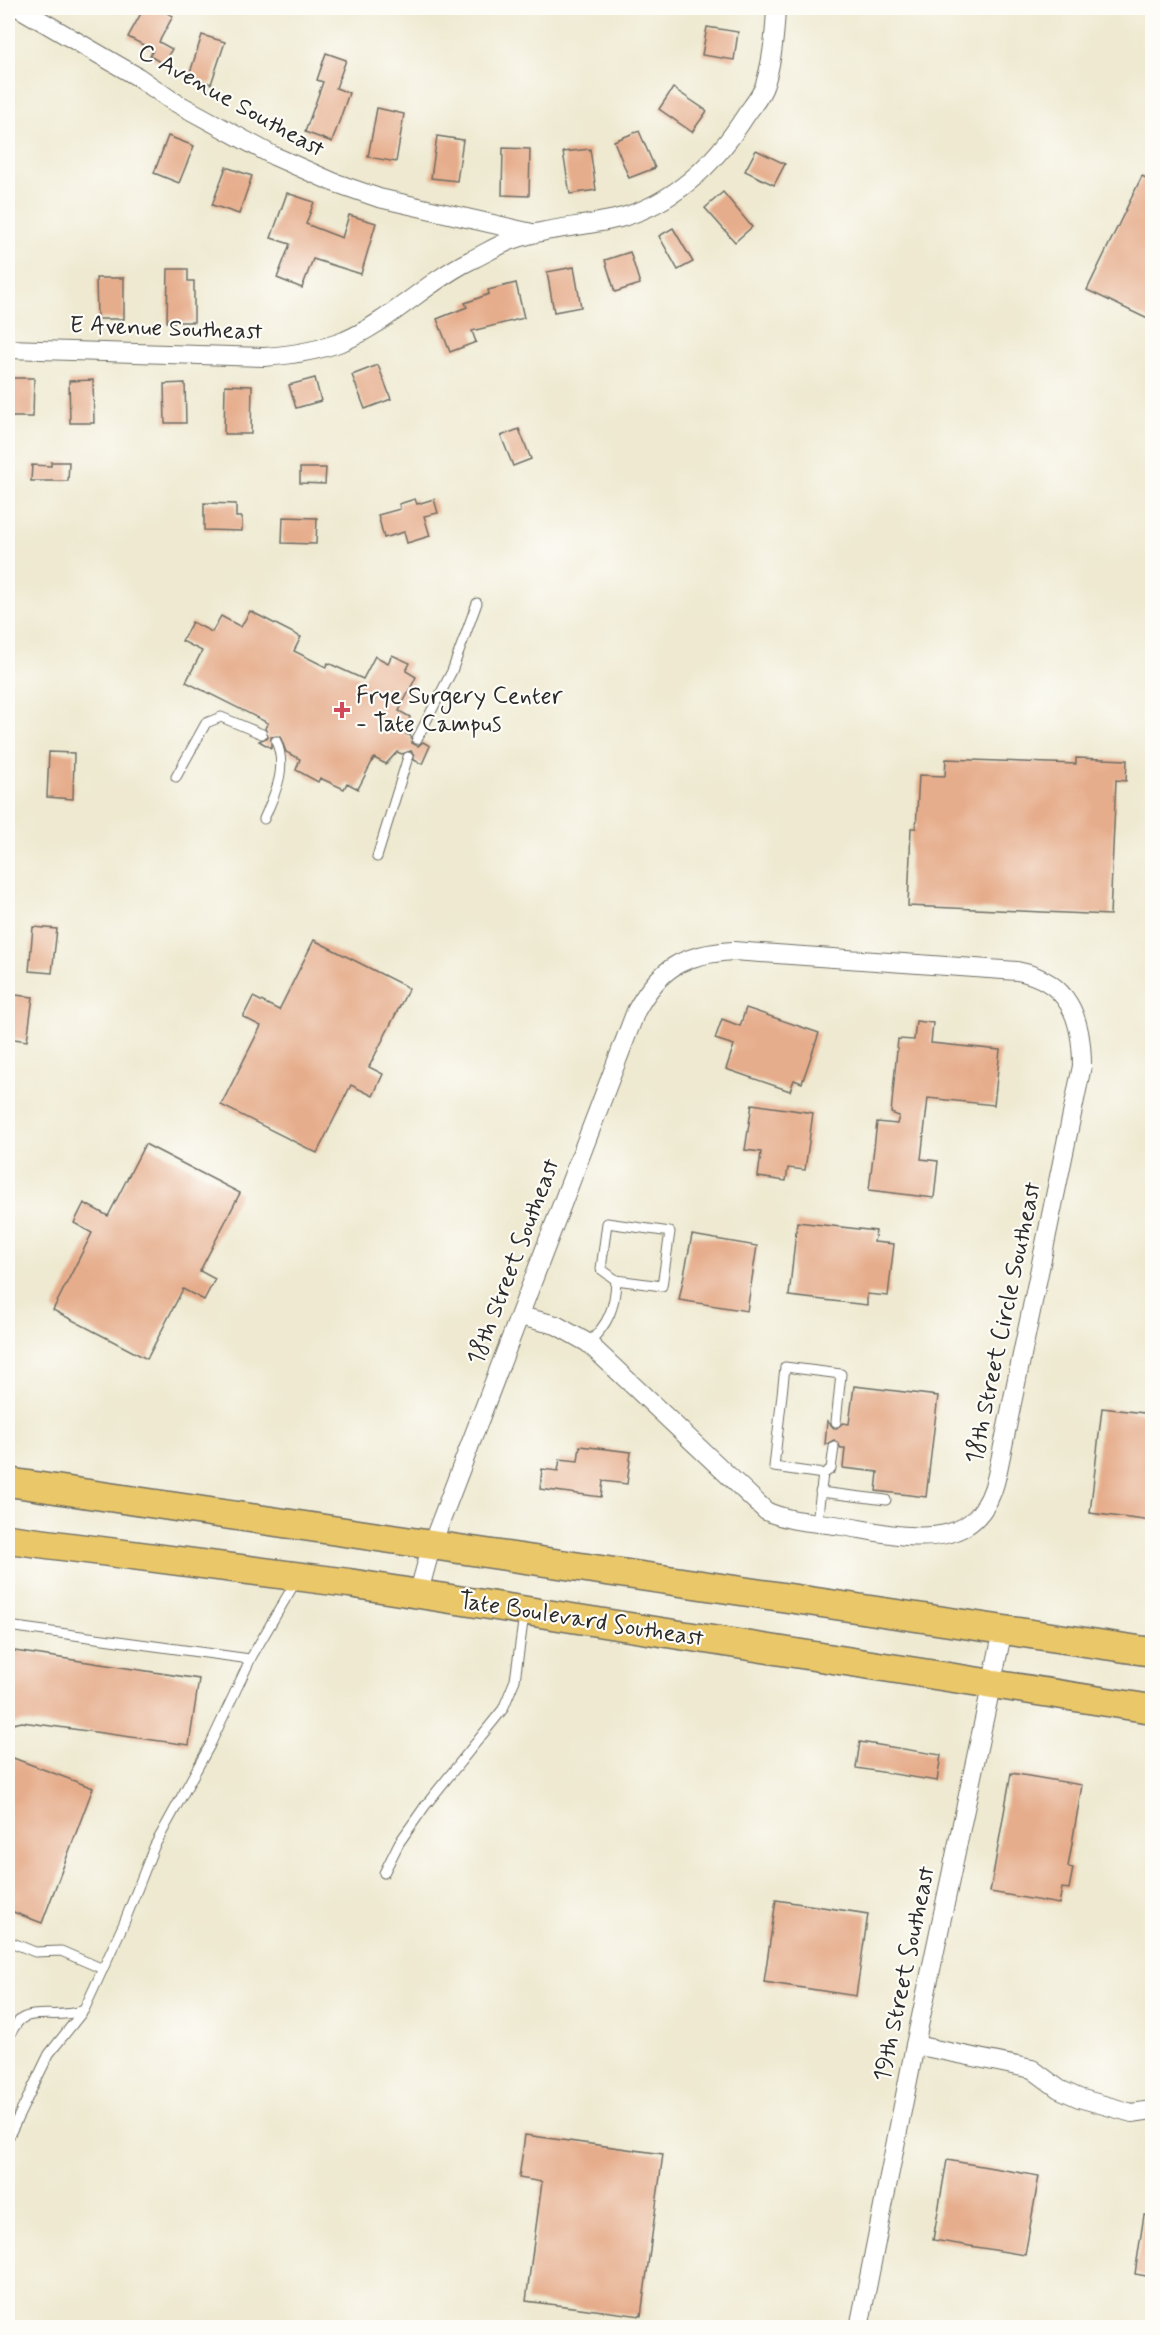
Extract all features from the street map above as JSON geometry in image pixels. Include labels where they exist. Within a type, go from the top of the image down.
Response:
[{"type":"main road","points":[[8,1482],[1152,1652]]},
{"type":"main road","name":"Tate Boulevard Southeast","points":[[8,1539],[298,1576],[1152,1709]]},
{"type":"street","name":"C Avenue Southeast","points":[[19,8],[138,77],[171,100],[303,169],[379,198],[536,234]]},
{"type":"street","name":"E Avenue Southeast","points":[[8,349],[264,357],[292,355],[322,348],[370,326],[415,293],[462,264],[512,240],[624,216],[654,204],[682,187],[707,166],[729,142],[765,87],[774,45],[776,8]]},
{"type":"street","name":"18th Street Circle Southeast","points":[[520,1316],[556,1325],[588,1343],[756,1504],[776,1516],[916,1538],[939,1537],[969,1523],[990,1496],[1082,1066],[1082,1041],[1072,1008],[1056,988],[1030,973],[1017,971],[733,951],[708,953],[679,962]]},
{"type":"street","name":"18th Street Southeast","points":[[418,1595],[432,1544],[636,1011],[654,983],[679,962]]},
{"type":"street","name":"19th Street Southeast","points":[[859,2328],[915,2045],[1003,1630]]},
{"type":"street","points":[[915,2045],[1032,2069],[1059,2089],[1079,2098],[1132,2112],[1152,2110]]},
{"type":"lane","points":[[417,739],[452,671],[477,603]]},
{"type":"lane","points":[[176,777],[206,723],[221,717],[262,734]]},
{"type":"lane","points":[[264,819],[281,777],[281,754],[276,741]]},
{"type":"lane","points":[[377,857],[408,757]]},
{"type":"lane","points":[[607,1223],[670,1232],[662,1286],[616,1280],[601,1269],[607,1223]]},
{"type":"lane","points":[[588,1343],[607,1323],[613,1307],[616,1280]]},
{"type":"lane","points":[[823,1474],[774,1467],[785,1367],[841,1374],[836,1422]]},
{"type":"lane","points":[[817,1522],[823,1474],[831,1468],[834,1447]]},
{"type":"lane","points":[[820,1492],[886,1500]]},
{"type":"lane","points":[[8,2138],[49,2054],[84,2010],[154,1847],[210,1745],[250,1659],[298,1576]]},
{"type":"lane","points":[[384,1873],[399,1843],[425,1806],[503,1709],[515,1680],[524,1611]]},
{"type":"lane","points":[[8,1626],[250,1659]]},
{"type":"lane","points":[[8,1941],[35,1952],[61,1951],[103,1970]]},
{"type":"lane","points":[[8,2039],[17,2023],[25,2017],[68,2016],[84,2010]]},
{"type":"building","points":[[144,8],[158,8],[173,16],[159,42],[172,49],[163,64],[150,56],[153,50],[128,37]]},
{"type":"building","points":[[707,27],[738,32],[734,60],[702,55]]},
{"type":"building","points":[[202,35],[225,42],[211,84],[189,76]]},
{"type":"building","points":[[326,53],[346,60],[336,88],[349,93],[332,142],[305,132],[323,82],[317,80]]},
{"type":"building","points":[[673,88],[707,111],[692,132],[659,109]]},
{"type":"building","points":[[377,108],[404,114],[396,162],[368,157]]},
{"type":"building","points":[[639,131],[655,168],[629,178],[614,141]]},
{"type":"building","points":[[168,136],[194,146],[179,183],[154,173]]},
{"type":"building","points":[[437,136],[463,140],[457,181],[431,178]]},
{"type":"building","points":[[503,148],[530,149],[529,196],[502,195]]},
{"type":"building","points":[[590,149],[596,190],[570,194],[563,152]]},
{"type":"building","points":[[756,150],[785,164],[774,185],[745,171]]},
{"type":"building","points":[[226,167],[252,176],[239,214],[212,205]]},
{"type":"building","points":[[1142,176],[1152,181],[1152,321],[1087,290]]},
{"type":"building","points":[[723,192],[752,227],[735,242],[705,208]]},
{"type":"building","points":[[287,193],[314,202],[306,224],[342,238],[349,215],[376,223],[361,274],[313,259],[302,288],[277,278],[290,244],[271,238]]},
{"type":"building","points":[[673,228],[693,262],[678,270],[659,236]]},
{"type":"building","points":[[630,252],[640,284],[615,292],[605,260]]},
{"type":"building","points":[[574,267],[581,307],[554,312],[547,272]]},
{"type":"building","points":[[168,269],[188,269],[188,281],[194,281],[194,322],[167,322]]},
{"type":"building","points":[[96,278],[124,278],[124,319],[97,319]]},
{"type":"building","points":[[516,283],[524,318],[472,331],[476,342],[450,352],[437,319],[467,307],[465,303],[489,294],[488,290]]},
{"type":"building","points":[[378,365],[391,399],[365,409],[352,375]]},
{"type":"building","points":[[9,378],[34,378],[33,417],[8,417]]},
{"type":"building","points":[[315,378],[321,401],[296,408],[289,385]]},
{"type":"building","points":[[93,380],[94,423],[70,423],[69,381]]},
{"type":"building","points":[[185,383],[186,423],[165,423],[164,384]]},
{"type":"building","points":[[225,385],[252,386],[251,434],[224,434]]},
{"type":"building","points":[[519,429],[531,459],[513,466],[501,436]]},
{"type":"building","points":[[51,462],[69,462],[68,481],[31,481],[32,465],[51,466]]},
{"type":"building","points":[[300,468],[326,468],[325,484],[300,483]]},
{"type":"building","points":[[415,499],[417,504],[434,499],[438,513],[424,516],[430,536],[407,543],[404,532],[384,538],[378,515],[400,509],[399,504]]},
{"type":"building","points":[[204,503],[236,504],[236,517],[242,517],[242,531],[204,530]]},
{"type":"building","points":[[283,517],[317,518],[316,544],[282,543]]},
{"type":"building","points":[[250,611],[301,637],[294,651],[326,667],[328,663],[363,679],[375,656],[388,663],[392,655],[410,663],[406,671],[416,677],[399,711],[410,717],[406,734],[411,736],[412,743],[418,746],[423,742],[430,746],[422,764],[414,760],[411,751],[402,754],[397,752],[386,764],[374,758],[358,789],[347,783],[344,789],[320,778],[318,782],[296,770],[300,759],[286,752],[280,736],[271,737],[271,748],[259,741],[268,737],[265,728],[268,723],[186,682],[202,651],[182,641],[192,622],[212,632],[221,616],[241,627]]},
{"type":"building","points":[[49,752],[74,753],[73,799],[47,797]]},
{"type":"building","points":[[1076,758],[1127,760],[1126,781],[1116,780],[1110,915],[908,906],[911,828],[916,828],[919,775],[945,776],[946,759],[1076,764]]},
{"type":"building","points":[[33,927],[57,929],[52,973],[29,971]]},
{"type":"building","points":[[314,940],[409,988],[369,1067],[383,1074],[373,1096],[351,1085],[317,1153],[221,1105],[261,1026],[243,1017],[253,997],[279,1010]]},
{"type":"building","points":[[15,995],[33,997],[27,1041],[8,1038],[8,1005],[14,1006]]},
{"type":"building","points":[[746,1008],[819,1033],[802,1083],[794,1080],[790,1091],[726,1069],[734,1045],[715,1039],[722,1019],[740,1026]]},
{"type":"building","points":[[916,1021],[933,1023],[931,1043],[1000,1050],[994,1105],[928,1098],[921,1159],[938,1161],[934,1198],[869,1190],[877,1122],[897,1124],[899,1116],[891,1113],[898,1039],[914,1040]]},
{"type":"building","points":[[752,1104],[813,1113],[805,1170],[788,1168],[786,1181],[758,1177],[761,1152],[745,1150]]},
{"type":"building","points":[[145,1144],[240,1193],[200,1271],[215,1279],[204,1300],[183,1289],[147,1359],[53,1310],[92,1233],[74,1223],[84,1203],[108,1216]]},
{"type":"building","points":[[797,1222],[876,1231],[874,1242],[894,1244],[888,1296],[867,1294],[867,1305],[789,1296]]},
{"type":"building","points":[[692,1235],[757,1246],[747,1311],[679,1300]]},
{"type":"building","points":[[854,1386],[938,1396],[926,1497],[876,1491],[878,1472],[843,1468],[845,1448],[841,1448],[834,1440],[825,1445],[827,1421],[835,1429],[843,1423],[849,1424]]},
{"type":"building","points":[[1102,1408],[1152,1414],[1152,1521],[1090,1513]]},
{"type":"building","points":[[580,1446],[631,1452],[627,1484],[603,1481],[601,1497],[540,1489],[542,1469],[558,1471],[560,1459],[578,1461]]},
{"type":"building","points":[[8,1650],[199,1679],[189,1745],[22,1722],[8,1725]]},
{"type":"building","points":[[860,1742],[941,1755],[937,1781],[856,1768]]},
{"type":"building","points":[[8,1756],[93,1788],[42,1923],[8,1910]]},
{"type":"building","points":[[1011,1773],[1082,1785],[1068,1867],[1073,1868],[1069,1889],[1062,1888],[1059,1904],[990,1892]]},
{"type":"building","points":[[776,1900],[868,1914],[856,1996],[764,1982]]},
{"type":"building","points":[[525,2135],[663,2154],[641,2316],[526,2301],[542,2182],[519,2178]]},
{"type":"building","points":[[947,2160],[1039,2176],[1025,2255],[933,2240]]},
{"type":"building","points":[[1144,2215],[1152,2216],[1152,2277],[1135,2274]]},
{"type":"place","name":"Frye Surgery Center - Tate Campus","points":[[342,710]]}]
